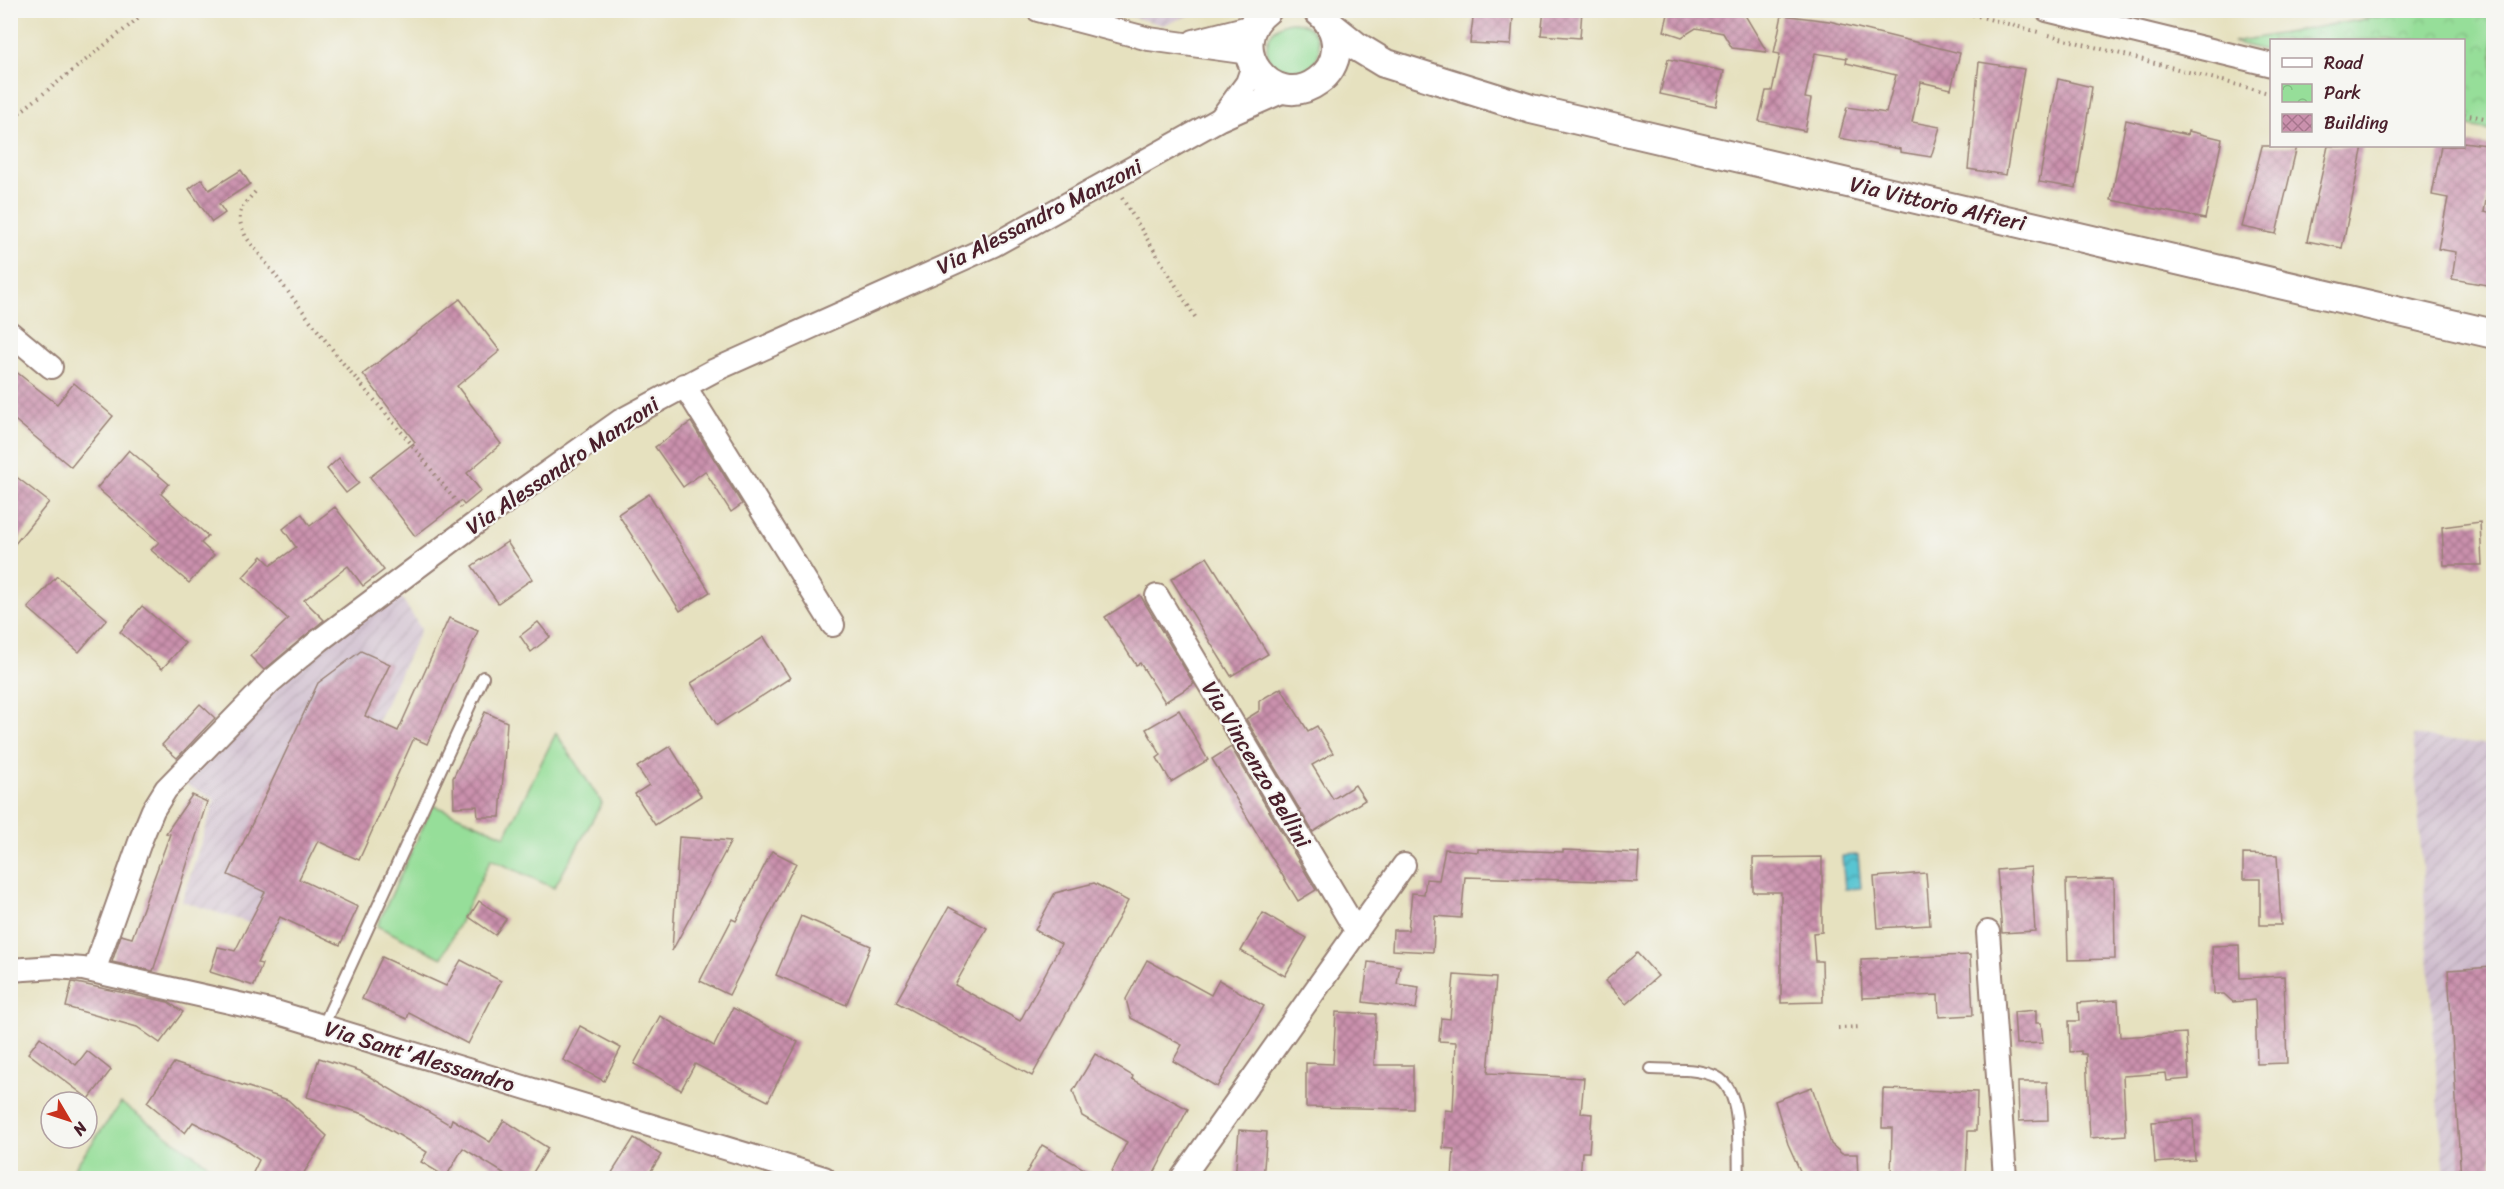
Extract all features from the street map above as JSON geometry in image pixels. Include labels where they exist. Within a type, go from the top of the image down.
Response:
[{"type":"street","points":[[1038,10],[1149,39],[1184,44],[1256,39],[1267,81],[1286,90],[1312,85],[1332,66],[1336,53],[1336,39],[1323,15]]},
{"type":"street","points":[[2047,10],[2083,14],[2270,65]]},
{"type":"street","name":"Via Vittorio Alfieri","points":[[1323,15],[1356,46],[1384,63],[1531,109],[2493,334]]},
{"type":"street","name":"Via Alessandro Manzoni","points":[[1220,119],[1247,83],[1256,39]]},
{"type":"street","name":"Via Vittorio Alfieri","points":[[1332,66],[1384,63]]},
{"type":"street","name":"Via Alessandro Manzoni","points":[[94,971],[144,829],[159,800],[174,780],[270,682],[303,654],[474,525],[620,421],[684,385],[994,244],[1220,119],[1286,90]]},
{"type":"street","points":[[10,333],[51,367]]},
{"type":"street","points":[[684,385],[833,625]]},
{"type":"street","name":"Via Vincenzo Bellini","points":[[1157,596],[1357,932]]},
{"type":"street","points":[[1182,1179],[1404,865]]},
{"type":"street","points":[[1988,932],[2005,1179]]},
{"type":"street","name":"Via Sant'Alessandro","points":[[10,970],[55,966],[94,971],[279,1013],[824,1179]]},
{"type":"lane","points":[[322,1026],[483,677]]},
{"type":"lane","points":[[1651,1069],[1706,1073],[1718,1077],[1726,1084],[1733,1096],[1736,1108],[1739,1179]]},
{"type":"path","points":[[10,120],[149,10]]},
{"type":"path","points":[[1955,10],[2270,94]]},
{"type":"path","points":[[2465,114],[2493,120]]},
{"type":"path","points":[[1111,181],[1197,320]]},
{"type":"path","points":[[255,192],[243,206],[239,223],[246,237],[342,362],[409,441],[474,525]]},
{"type":"path","points":[[1838,1028],[1861,1027]]},
{"type":"shaded area","points":[[1110,11],[1201,11],[1163,25]]},
{"type":"shaded area","points":[[398,592],[421,629],[277,932],[182,901],[215,799],[181,782],[302,662]]},
{"type":"shaded area","points":[[2413,735],[2493,745],[2493,1178],[2445,1178]]},
{"type":"green space","points":[[2416,10],[2493,11],[2493,131],[2465,125],[2465,39],[2270,39],[2270,52],[2233,42]]},
{"type":"green space","points":[[1293,22],[1303,24],[1311,30],[1317,38],[1319,48],[1317,58],[1311,66],[1303,72],[1293,74],[1283,72],[1275,66],[1269,58],[1267,48],[1269,38],[1275,30],[1283,24]]},
{"type":"green space","points":[[556,733],[602,803],[554,888],[491,859],[442,958],[377,926],[433,805],[505,836]]},
{"type":"green space","points":[[121,1103],[227,1178],[67,1178],[87,1150],[99,1150],[99,1134]]},
{"type":"water","points":[[1858,855],[1861,888],[1845,889],[1842,856]]},
{"type":"building","points":[[1474,10],[1504,10],[1503,17],[1513,18],[1511,45],[1470,43]]},
{"type":"building","points":[[1544,10],[1582,10],[1580,38],[1541,35]]},
{"type":"building","points":[[1669,10],[1742,10],[1767,52],[1732,48],[1723,33],[1696,28],[1682,37],[1664,31]]},
{"type":"building","points":[[1782,15],[1829,21],[1960,53],[1951,89],[1921,82],[1912,122],[1940,127],[1931,157],[1839,138],[1847,107],[1886,113],[1896,75],[1846,63],[1847,58],[1815,53],[1805,98],[1811,99],[1805,131],[1759,121],[1766,91],[1772,91],[1780,54],[1774,53]]},
{"type":"building","points":[[1668,59],[1724,71],[1716,106],[1660,94]]},
{"type":"building","points":[[1979,62],[2024,69],[2006,175],[1968,169]]},
{"type":"building","points":[[2058,79],[2092,87],[2076,188],[2039,182]]},
{"type":"building","points":[[2126,120],[2187,135],[2188,131],[2222,139],[2205,219],[2111,200]]},
{"type":"building","points":[[2465,142],[2493,146],[2493,161],[2484,212],[2493,214],[2493,286],[2452,279],[2456,252],[2438,249],[2448,198],[2432,195],[2441,147],[2465,147]]},
{"type":"building","points":[[2262,146],[2297,147],[2276,234],[2242,227]]},
{"type":"building","points":[[2328,147],[2363,147],[2342,248],[2307,241]]},
{"type":"building","points":[[241,170],[250,184],[219,204],[225,213],[212,222],[189,189],[202,179],[209,190]]},
{"type":"building","points":[[460,299],[500,351],[457,386],[501,444],[467,473],[481,491],[464,505],[461,501],[415,536],[370,477],[415,442],[363,374]]},
{"type":"building","points":[[10,367],[57,404],[74,383],[113,416],[71,467],[10,416]]},
{"type":"building","points":[[691,422],[742,504],[731,512],[705,471],[683,487],[655,447]]},
{"type":"building","points":[[129,450],[169,484],[161,494],[208,536],[201,543],[214,555],[189,583],[151,550],[159,542],[97,488]]},
{"type":"building","points":[[339,458],[359,483],[346,493],[327,469]]},
{"type":"building","points":[[10,472],[49,502],[10,550]]},
{"type":"building","points":[[649,494],[710,592],[680,611],[618,514]]},
{"type":"building","points":[[335,507],[384,570],[363,586],[348,566],[304,600],[324,620],[264,670],[250,656],[288,619],[243,577],[262,556],[271,565],[296,547],[283,529],[302,514],[310,526]]},
{"type":"building","points":[[2480,522],[2482,565],[2444,565],[2442,527]]},
{"type":"building","points":[[507,542],[532,579],[498,603],[472,566]]},
{"type":"building","points":[[1207,557],[1268,654],[1231,676],[1171,579]]},
{"type":"building","points":[[57,576],[107,619],[79,652],[28,608]]},
{"type":"building","points":[[1140,595],[1194,684],[1165,702],[1140,663],[1136,665],[1105,617]]},
{"type":"building","points":[[142,606],[185,643],[162,669],[120,632]]},
{"type":"building","points":[[449,618],[478,631],[427,744],[414,738],[359,860],[318,841],[299,879],[358,907],[340,945],[280,917],[257,963],[262,964],[254,986],[210,972],[218,947],[235,951],[265,892],[228,875],[318,683],[361,651],[390,664],[365,716],[398,731]]},
{"type":"building","points":[[538,622],[550,637],[531,652],[520,636]]},
{"type":"building","points":[[764,637],[790,678],[717,725],[691,683]]},
{"type":"building","points":[[1281,688],[1308,731],[1317,726],[1333,753],[1312,765],[1333,799],[1355,785],[1365,800],[1313,832],[1246,719],[1259,711],[1259,701]]},
{"type":"building","points":[[200,704],[215,718],[177,758],[162,745]]},
{"type":"building","points":[[1179,710],[1208,760],[1171,782],[1157,758],[1161,755],[1146,729]]},
{"type":"building","points":[[485,712],[507,722],[500,817],[478,817],[477,806],[454,807],[453,778]]},
{"type":"building","points":[[670,746],[701,796],[655,825],[635,794],[649,785],[637,767]]},
{"type":"building","points":[[1231,747],[1316,890],[1298,901],[1212,759]]},
{"type":"building","points":[[192,795],[207,802],[153,971],[112,962],[121,935],[132,938],[170,834],[166,833]]},
{"type":"building","points":[[679,837],[731,841],[672,951]]},
{"type":"building","points":[[1445,849],[1478,852],[1478,849],[1639,853],[1637,882],[1465,877],[1461,918],[1435,916],[1433,952],[1392,950],[1393,930],[1408,930],[1412,893],[1424,894],[1426,879],[1439,880]]},
{"type":"building","points":[[772,851],[796,863],[729,995],[700,981],[732,919],[736,921]]},
{"type":"building","points":[[2243,854],[2277,855],[2281,925],[2260,925],[2260,879],[2243,879]]},
{"type":"building","points":[[1822,857],[1822,932],[1813,933],[1815,961],[1822,961],[1823,1002],[1781,1003],[1781,892],[1753,892],[1753,858]]},
{"type":"building","points":[[2031,867],[2035,931],[2002,933],[1997,870]]},
{"type":"building","points":[[1926,873],[1930,925],[1878,928],[1874,877]]},
{"type":"building","points":[[2114,879],[2115,959],[2068,960],[2066,880]]},
{"type":"building","points":[[1094,883],[1128,901],[1032,1076],[896,1002],[949,907],[987,928],[955,985],[1020,1021],[1061,944],[1035,930],[1055,893]]},
{"type":"building","points":[[479,901],[506,919],[495,935],[469,917]]},
{"type":"building","points":[[1263,913],[1307,938],[1285,976],[1241,951]]},
{"type":"building","points":[[801,916],[871,946],[846,1005],[776,975]]},
{"type":"building","points":[[2239,945],[2240,978],[2284,976],[2287,1063],[2257,1064],[2255,1000],[2233,1002],[2224,994],[2214,994],[2212,946]]},
{"type":"building","points":[[1637,953],[1658,976],[1626,1004],[1605,981]]},
{"type":"building","points":[[1970,955],[1973,1015],[1939,1017],[1938,995],[1862,998],[1861,959]]},
{"type":"building","points":[[382,957],[446,986],[461,960],[501,981],[468,1044],[409,1013],[407,1019],[362,999]]},
{"type":"building","points":[[1147,960],[1211,995],[1219,980],[1264,1006],[1217,1087],[1173,1061],[1182,1045],[1131,1018],[1126,999]]},
{"type":"building","points":[[1368,962],[1400,966],[1397,984],[1419,987],[1416,1009],[1363,1002]]},
{"type":"building","points":[[2493,967],[2493,1179],[2461,1179],[2448,970]]},
{"type":"building","points":[[1454,975],[1496,978],[1488,1073],[1584,1078],[1581,1113],[1592,1114],[1589,1152],[1582,1152],[1580,1179],[1452,1179],[1454,1149],[1443,1148],[1445,1110],[1453,1111],[1456,1042],[1439,1041],[1441,1018],[1450,1019]]},
{"type":"building","points":[[72,982],[168,1002],[183,1012],[160,1043],[137,1027],[66,1007]]},
{"type":"building","points":[[2118,1000],[2120,1037],[2186,1033],[2189,1079],[2167,1081],[2166,1073],[2123,1076],[2126,1135],[2090,1138],[2086,1054],[2081,1054],[2081,1051],[2070,1052],[2069,1021],[2079,1021],[2078,1003]]},
{"type":"building","points":[[733,1008],[798,1042],[768,1101],[695,1064],[681,1090],[634,1064],[660,1016],[714,1046]]},
{"type":"building","points":[[2036,1010],[2036,1023],[2041,1023],[2043,1043],[2016,1044],[2014,1012]]},
{"type":"building","points":[[1336,1012],[1376,1014],[1374,1065],[1413,1065],[1413,1109],[1306,1107],[1306,1063],[1333,1064]]},
{"type":"building","points":[[580,1026],[621,1048],[604,1081],[563,1060]]},
{"type":"building","points":[[40,1037],[76,1065],[87,1051],[111,1070],[96,1090],[77,1090],[28,1053]]},
{"type":"building","points":[[1095,1054],[1133,1076],[1132,1079],[1188,1109],[1151,1179],[1108,1179],[1127,1142],[1082,1116],[1073,1091]]},
{"type":"building","points":[[319,1058],[360,1071],[450,1125],[452,1119],[490,1142],[504,1120],[548,1148],[529,1179],[513,1179],[463,1148],[446,1177],[421,1162],[427,1152],[364,1114],[307,1097]]},
{"type":"building","points":[[174,1063],[288,1100],[327,1136],[300,1179],[250,1179],[259,1160],[234,1143],[193,1122],[185,1133],[147,1102]]},
{"type":"building","points":[[2018,1082],[2047,1082],[2048,1120],[2019,1121]]},
{"type":"building","points":[[1812,1087],[1831,1144],[1842,1154],[1857,1154],[1858,1179],[1808,1179],[1801,1173],[1788,1144],[1775,1101]]},
{"type":"building","points":[[1883,1089],[1977,1092],[1976,1131],[1968,1131],[1966,1179],[1891,1179],[1892,1128],[1882,1128]]},
{"type":"building","points":[[2193,1119],[2195,1160],[2155,1163],[2152,1122]]},
{"type":"building","points":[[1239,1130],[1267,1132],[1263,1179],[1235,1179]]},
{"type":"building","points":[[634,1138],[661,1155],[646,1179],[608,1179]]},
{"type":"building","points":[[1042,1145],[1102,1179],[1023,1179]]}]
